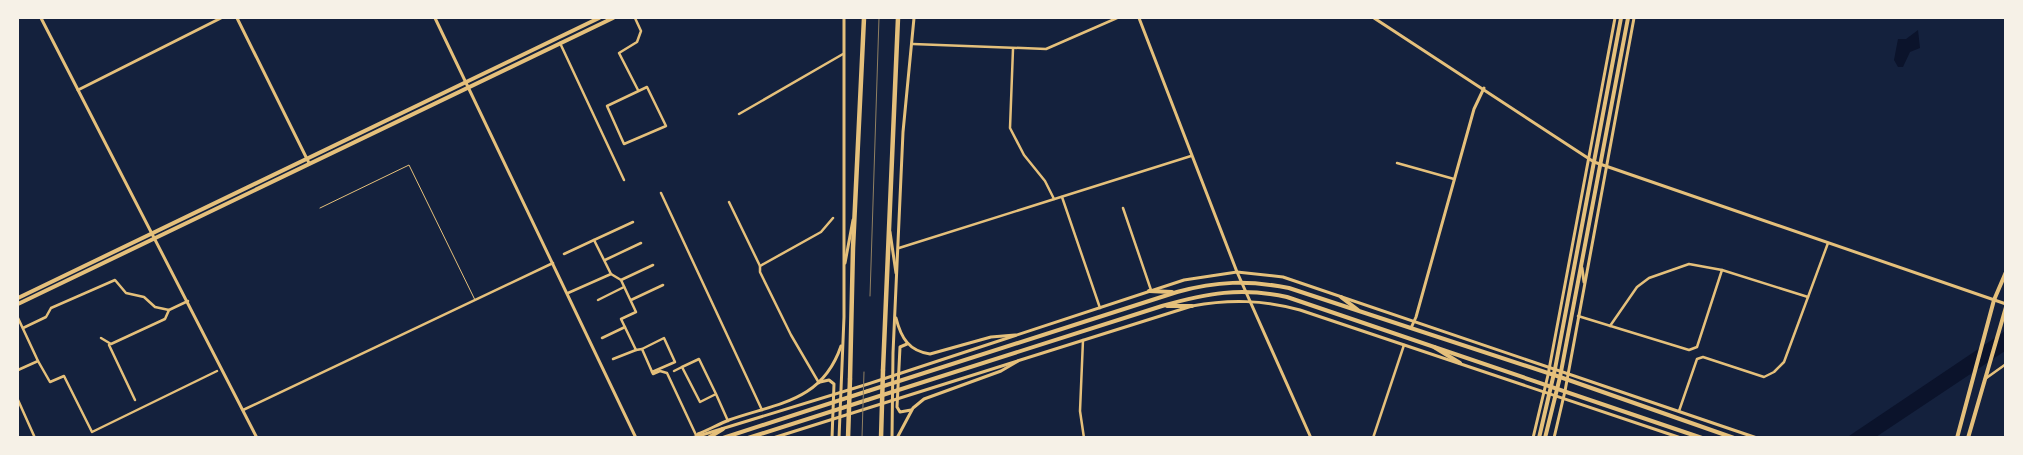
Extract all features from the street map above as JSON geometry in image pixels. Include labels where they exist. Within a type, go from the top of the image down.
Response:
[{"type":"highway","points":[[848,438],[855,204],[864,18]]},
{"type":"highway","points":[[881,438],[898,18]]},
{"type":"main road","points":[[18,298],[599,18]]},
{"type":"main road","points":[[18,304],[612,18]]},
{"type":"main road","points":[[1539,438],[1552,385],[1551,376],[1555,369],[1621,18]]},
{"type":"main road","points":[[1545,438],[1560,377],[1628,18]]},
{"type":"main road","points":[[1956,438],[1994,300],[2006,272]]},
{"type":"main road","points":[[723,438],[1177,292],[1198,286],[1242,281],[1289,288],[1551,376],[1566,379],[1734,438]]},
{"type":"main road","points":[[1150,291],[1177,292]]},
{"type":"main road","points":[[748,438],[1162,306],[1200,295],[1226,291],[1247,291],[1287,297],[1552,385],[1557,389],[1702,438]]},
{"type":"main road","points":[[1341,297],[1360,312]]},
{"type":"main road","points":[[1162,306],[1192,306]]},
{"type":"main road","points":[[1968,438],[2006,306]]},
{"type":"main road","points":[[1428,344],[1460,363]]},
{"type":"main road","points":[[708,438],[723,429]]},
{"type":"street","points":[[41,18],[257,438]]},
{"type":"street","points":[[78,90],[221,18]]},
{"type":"street","points":[[237,18],[309,163]]},
{"type":"street","points":[[435,18],[636,438]]},
{"type":"street","points":[[635,18],[641,31],[637,42],[620,53],[638,90]]},
{"type":"street","points":[[839,438],[843,341],[844,18]]},
{"type":"street","points":[[892,438],[892,367],[896,316],[903,132],[913,44],[914,18]]},
{"type":"street","points":[[913,44],[1046,49],[1117,18]]},
{"type":"street","points":[[1139,18],[1237,272],[1311,438]]},
{"type":"street","points":[[1374,18],[1600,165],[1994,300],[2006,306]]},
{"type":"street","points":[[1533,438],[1546,383],[1551,376],[1550,368],[1615,18]]},
{"type":"street","points":[[1554,438],[1565,391],[1634,18]]},
{"type":"street","points":[[559,42],[624,180]]},
{"type":"street","points":[[1013,49],[1010,128],[1024,155],[1045,180],[1054,199]]},
{"type":"street","points":[[739,114],[843,54]]},
{"type":"street","points":[[1614,91],[1622,79]]},
{"type":"street","points":[[648,87],[666,126],[624,144],[607,106],[638,90],[648,87]]},
{"type":"street","points":[[1410,328],[1415,322],[1474,109],[1484,88]]},
{"type":"street","points":[[899,248],[1191,156]]},
{"type":"street","points":[[1397,163],[1454,179]]},
{"type":"street","points":[[661,193],[762,410]]},
{"type":"street","points":[[1062,197],[1100,308]]},
{"type":"street","points":[[729,202],[790,335],[819,382]]},
{"type":"street","points":[[843,272],[855,204]]},
{"type":"street","points":[[1123,208],[1150,291]]},
{"type":"street","points":[[760,266],[821,232],[833,218]]},
{"type":"street","points":[[564,254],[633,222]]},
{"type":"street","points":[[890,225],[897,281]]},
{"type":"street","points":[[594,240],[612,274],[621,280],[636,312],[621,319],[636,350]]},
{"type":"street","points":[[604,260],[641,243]]},
{"type":"street","points":[[1679,411],[1698,359],[1703,357],[1764,377],[1774,372],[1784,362],[1828,243]]},
{"type":"street","points":[[1566,280],[1576,259]]},
{"type":"street","points":[[243,410],[553,262]]},
{"type":"street","points":[[1610,326],[1637,287],[1649,278],[1688,264],[1722,270],[1808,297]]},
{"type":"street","points":[[621,280],[653,265]]},
{"type":"street","points":[[1581,265],[1584,285]]},
{"type":"street","points":[[1578,316],[1689,350],[1697,347],[1722,270]]},
{"type":"street","points":[[693,437],[868,384],[1184,280],[1237,272],[1282,277],[1758,438]]},
{"type":"street","points":[[568,293],[612,274]]},
{"type":"street","points":[[22,328],[46,317],[51,308],[108,281],[115,280],[126,292],[144,297],[155,307],[169,310],[188,301]]},
{"type":"street","points":[[630,300],[663,286]]},
{"type":"street","points":[[598,300],[624,287]]},
{"type":"street","points":[[773,438],[1192,306],[1218,301],[1250,300],[1300,310],[1681,438]]},
{"type":"street","points":[[109,345],[165,319],[169,310]]},
{"type":"street","points":[[896,316],[902,337],[907,344],[922,353],[930,354],[991,338],[1023,334]]},
{"type":"street","points":[[18,318],[50,382],[64,376],[92,432],[217,372]]},
{"type":"street","points":[[602,338],[625,327]]},
{"type":"street","points":[[1084,438],[1080,411],[1085,331]]},
{"type":"street","points":[[101,338],[109,345],[136,400]]},
{"type":"street","points":[[613,359],[664,338],[675,362],[652,372]]},
{"type":"street","points":[[693,437],[728,420],[797,399],[819,382],[832,367],[843,341]]},
{"type":"street","points":[[907,344],[900,347],[898,365],[897,407],[900,412],[904,413],[924,399],[1001,371],[1024,358]]},
{"type":"street","points":[[1373,438],[1404,344]]},
{"type":"street","points":[[642,348],[652,372]]},
{"type":"street","points":[[674,372],[699,359],[728,420]]},
{"type":"street","points":[[18,370],[38,361]]},
{"type":"street","points":[[1984,379],[2006,364]]},
{"type":"street","points":[[682,368],[700,402],[716,394]]},
{"type":"street","points":[[652,372],[653,374],[660,371],[667,373],[693,437]]},
{"type":"street","points":[[819,382],[829,380],[834,384],[832,438]]},
{"type":"street","points":[[18,401],[35,438]]},
{"type":"street","points":[[897,438],[913,408]]},
{"type":"street","points":[[795,438],[812,438]]},
{"type":"lane","points":[[320,208],[409,165],[475,300]]},
{"type":"water","points":[[1918,30],[1920,48],[1910,52],[1903,67],[1898,67],[1894,60],[1898,39],[1906,39]]},
{"type":"water","points":[[2005,331],[2005,351],[1876,437],[1846,438]]},
{"type":"railway","points":[[870,296],[879,18]]},
{"type":"railway","points":[[862,438],[864,372]]}]
